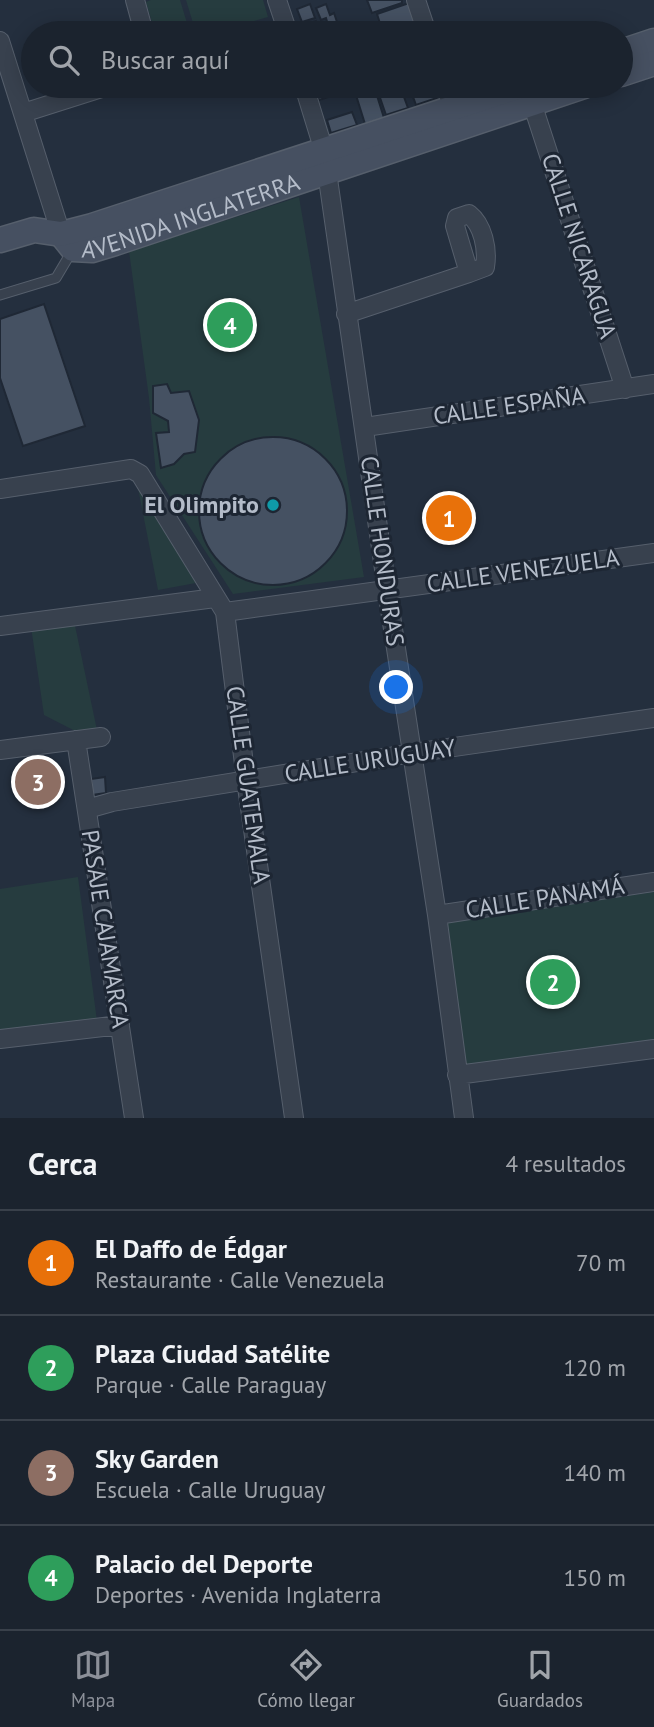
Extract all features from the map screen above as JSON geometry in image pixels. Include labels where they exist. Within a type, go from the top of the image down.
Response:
[{"type":"main road","points":[[633,48],[654,41]]},
{"type":"main road","points":[[633,70],[654,63]]},
{"type":"main road","name":"AVENIDA INGLATERRA","points":[[325,162],[447,98]]},
{"type":"main road","name":"AVENIDA INGLATERRA","points":[[0,240],[34,230],[67,241],[92,226],[325,162],[514,98]]},
{"type":"street","points":[[135,0],[141,21]]},
{"type":"street","points":[[277,0],[280,21]]},
{"type":"street","points":[[416,0],[424,21]]},
{"type":"street","points":[[0,41],[67,241]]},
{"type":"street","points":[[23,113],[70,98]]},
{"type":"street","name":"CALLE HONDURAS","points":[[307,98],[325,162],[437,915],[464,1118]]},
{"type":"street","name":"CALLE NICARAGUA","points":[[527,98],[625,388]]},
{"type":"street","points":[[346,314],[469,273]]},
{"type":"street","name":"CALLE ESPAÑA","points":[[365,427],[654,384]]},
{"type":"street","name":"CALLE GUATEMALA","points":[[0,489],[131,469],[140,474],[220,605],[294,1118]]},
{"type":"street","name":"CALLE VENEZUELA","points":[[0,626],[387,590],[654,553]]},
{"type":"street","name":"CALLE URUGUAY","points":[[87,809],[112,802],[413,753],[654,718]]},
{"type":"street","points":[[0,750],[101,737]]},
{"type":"street","name":"PASAJE CAJAMARCA","points":[[76,740],[134,1118]]},
{"type":"street","name":"CALLE PANAMÁ","points":[[437,915],[654,882]]},
{"type":"street","points":[[0,1040],[120,1025]]},
{"type":"street","points":[[457,1075],[654,1049]]},
{"type":"lane","points":[[0,295],[55,278],[67,241]]},
{"type":"green space","points":[[180,0],[186,21],[152,21],[146,2]]},
{"type":"green space","points":[[186,0],[263,0],[268,17],[254,21],[192,21]]},
{"type":"green space","points":[[299,197],[364,577],[233,594],[156,475],[149,398],[129,251]]},
{"type":"green space","points":[[137,483],[146,496],[196,583],[158,590]]},
{"type":"green space","points":[[74,621],[97,730],[79,733],[44,715],[31,627]]},
{"type":"green space","points":[[78,877],[97,1021],[0,1032],[0,889]]},
{"type":"green space","points":[[654,892],[654,1042],[465,1068],[444,922]]},
{"type":"building","points":[[367,0],[402,0],[402,3],[372,13]]},
{"type":"building","points":[[409,3],[415,21],[379,21],[377,14]]},
{"type":"building","points":[[310,4],[315,18],[302,21],[297,9]]},
{"type":"building","points":[[326,4],[330,15],[334,13],[337,21],[327,21],[326,18],[321,20],[316,8]]},
{"type":"building","points":[[357,98],[378,98],[384,118],[365,124]]},
{"type":"building","points":[[380,98],[404,98],[408,108],[386,115]]},
{"type":"building","points":[[413,98],[437,98],[416,105]]},
{"type":"building","points":[[352,112],[357,125],[331,133],[327,120]]},
{"type":"building","points":[[44,304],[85,426],[23,446],[0,378],[0,319]]},
{"type":"building","points":[[167,384],[171,393],[189,391],[199,420],[195,452],[184,454],[174,464],[161,468],[156,433],[169,432],[168,421],[153,413],[153,386]]},
{"type":"building","name":"El Olimpito","points":[[273,437],[301,442],[326,458],[342,483],[347,511],[342,539],[326,564],[301,580],[273,585],[245,580],[220,564],[204,539],[199,511],[204,483],[220,458],[245,442]]},
{"type":"building","points":[[105,777],[106,793],[92,795],[91,779]]},
{"type":"place","name":"Palacio del Deporte","points":[[230,325]]},
{"type":"place","name":"El Olimpito","points":[[273,505]]},
{"type":"place","name":"El Daffo de Édgar","points":[[449,518]]},
{"type":"place","name":"Sky Garden","points":[[38,782]]},
{"type":"place","name":"Plaza Ciudad Satélite","points":[[553,982]]}]
